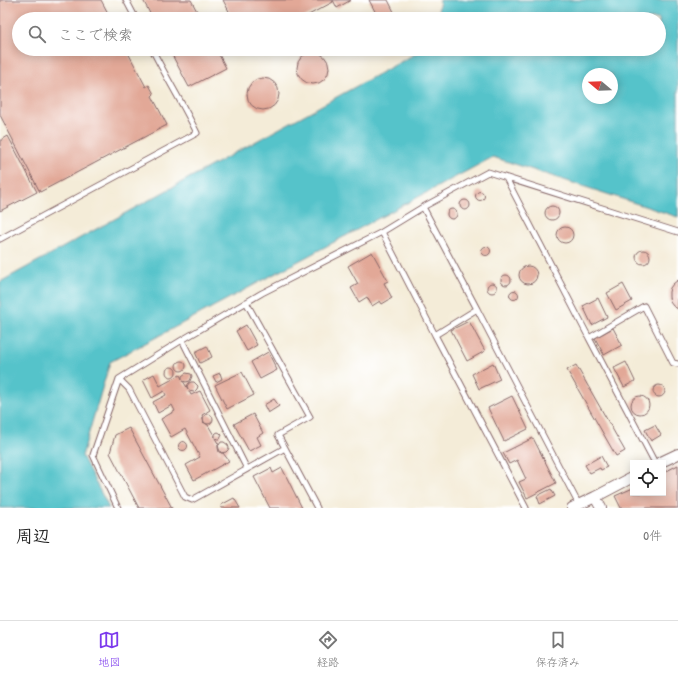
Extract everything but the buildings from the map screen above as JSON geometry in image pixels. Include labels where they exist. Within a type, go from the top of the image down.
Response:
[{"type":"street","points":[[665,460],[678,454]]},
{"type":"street","points":[[576,506],[630,479]]},
{"type":"street","points":[[595,497],[601,508]]},
{"type":"lane","points":[[126,0],[132,12]]},
{"type":"lane","points":[[0,239],[197,133],[156,56]]},
{"type":"lane","points":[[118,508],[93,454],[118,379],[262,293],[382,232],[423,207],[488,172],[678,232]]},
{"type":"lane","points":[[506,178],[653,460]]},
{"type":"lane","points":[[423,207],[477,309],[576,506]]},
{"type":"lane","points":[[382,232],[526,508]]},
{"type":"lane","points":[[246,302],[310,417],[278,435],[317,508]]},
{"type":"lane","points":[[589,338],[644,306],[673,363],[678,364]]},
{"type":"lane","points":[[435,335],[477,309]]},
{"type":"lane","points":[[182,340],[247,469]]},
{"type":"lane","points":[[118,379],[129,389],[185,497],[192,500],[285,448]]},
{"type":"water","points":[[440,0],[678,0],[678,217],[493,157],[110,362],[82,456],[109,508],[0,508],[0,282],[411,56],[666,56],[666,12],[438,12]]}]
